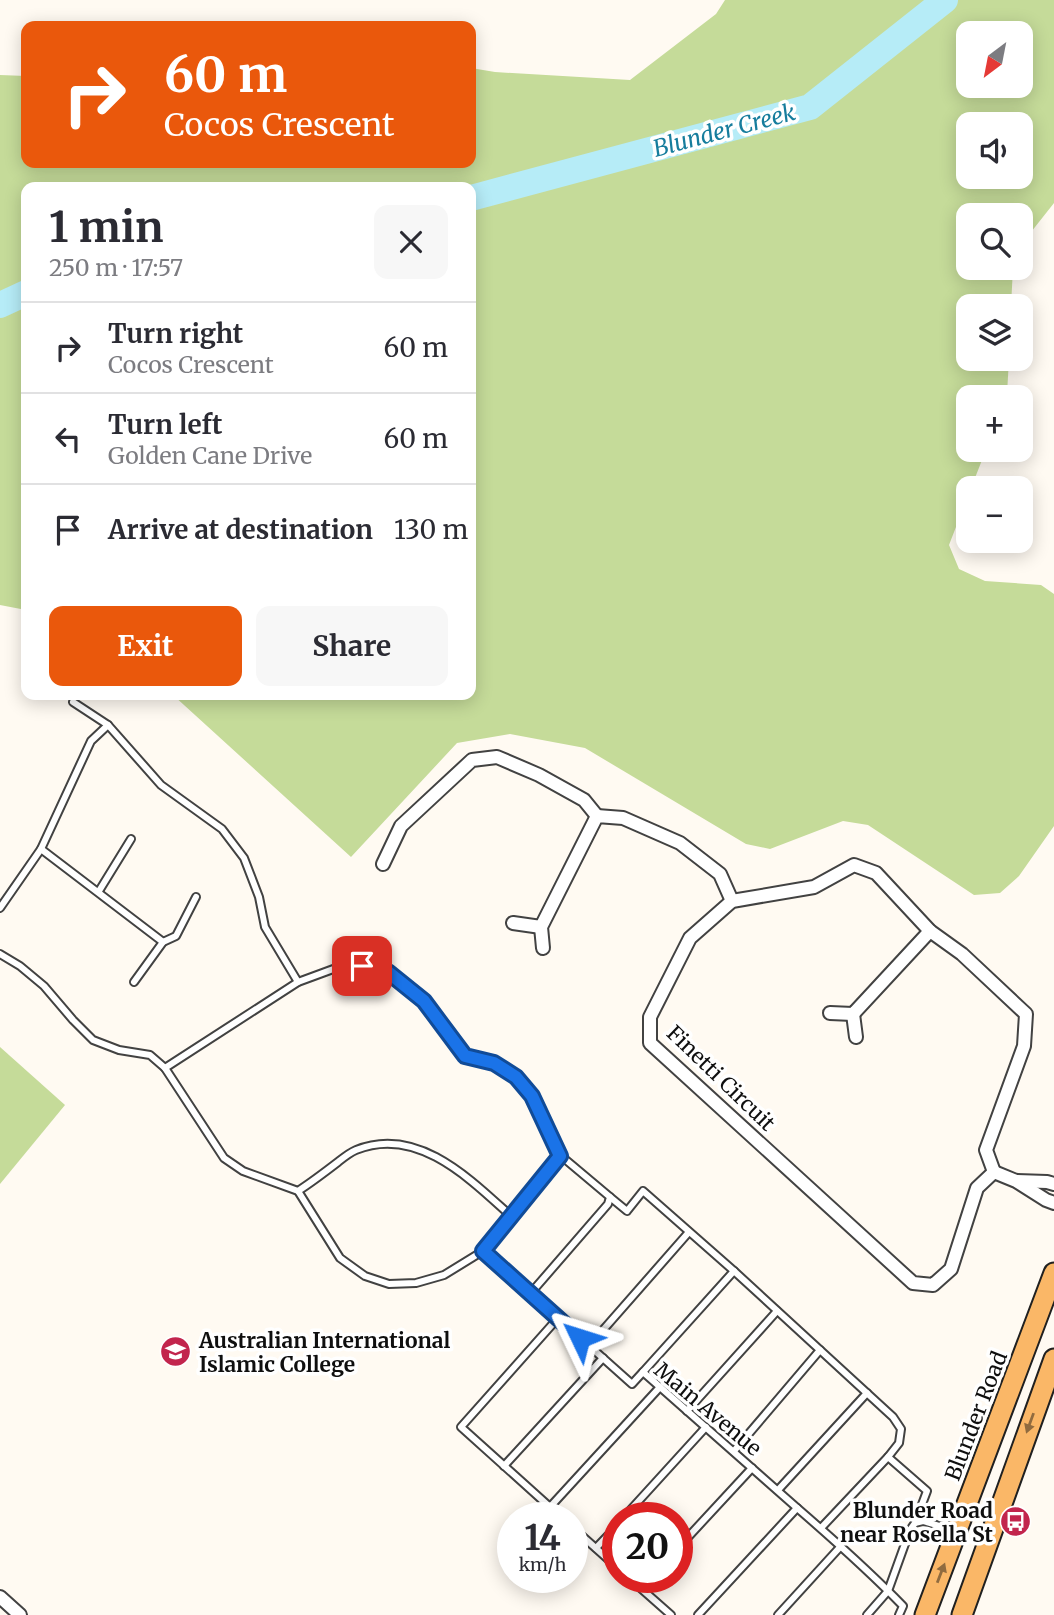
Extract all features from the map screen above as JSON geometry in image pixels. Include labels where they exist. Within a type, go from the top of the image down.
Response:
[{"type":"main road","name":"Blunder Road","points":[[925,1615],[1054,1273]]},
{"type":"main road","points":[[962,1615],[1054,1359]]},
{"type":"street","points":[[383,864],[401,826],[472,760],[497,757],[539,775],[584,800],[597,816],[623,818],[680,843],[720,874],[732,901],[814,887],[854,865],[876,873],[930,931],[962,954],[1027,1014],[1024,1046],[986,1150],[993,1172],[1016,1181],[1054,1203]]},
{"type":"street","points":[[543,947],[541,926],[597,816]]},
{"type":"street","name":"Finetti Circuit","points":[[732,901],[690,938],[650,1017],[650,1042],[913,1283],[933,1285],[951,1269],[977,1188],[993,1172]]},
{"type":"street","points":[[513,923],[541,926]]},
{"type":"street","points":[[830,1013],[853,1014],[930,931]]},
{"type":"street","points":[[853,1014],[856,1037]]},
{"type":"street","points":[[1016,1181],[1054,1184]]},
{"type":"street","points":[[0,1597],[20,1615]]},
{"type":"lane","points":[[73,702],[108,725],[161,785],[222,829],[244,858],[259,897],[265,927],[298,982]]},
{"type":"lane","points":[[0,908],[41,849],[91,741],[108,725]]},
{"type":"lane","points":[[99,891],[131,839]]},
{"type":"lane","points":[[41,849],[163,942]]},
{"type":"lane","points":[[134,982],[163,942],[176,936],[196,897]]},
{"type":"lane","points":[[0,954],[44,986],[93,1040],[119,1050],[150,1055],[165,1068],[224,1158],[243,1171],[298,1191],[340,1258],[365,1276],[389,1284],[416,1283],[444,1275],[483,1251],[560,1156]]},
{"type":"lane","points":[[165,1068],[298,982],[336,968],[362,966],[388,972],[424,1001],[465,1056],[494,1063],[516,1077],[532,1096],[560,1156],[626,1212],[643,1191],[893,1417],[901,1429],[899,1443],[821,1528]]},
{"type":"lane","points":[[298,1191],[354,1151],[379,1144],[407,1146],[439,1158],[463,1173],[511,1216]]},
{"type":"lane","points":[[530,1294],[608,1204],[610,1197]]},
{"type":"lane","points":[[589,1346],[689,1232]]},
{"type":"lane","name":"Main Avenue","points":[[483,1251],[632,1384],[643,1372],[734,1451],[888,1591],[903,1606],[899,1615]]},
{"type":"lane","points":[[643,1372],[734,1271]]},
{"type":"lane","points":[[687,1411],[777,1311]]},
{"type":"lane","points":[[544,1502],[461,1427],[558,1318]]},
{"type":"lane","points":[[734,1451],[820,1350]]},
{"type":"lane","points":[[504,1466],[603,1358]]},
{"type":"lane","points":[[555,1502],[660,1387]]},
{"type":"lane","points":[[778,1490],[867,1393]]},
{"type":"lane","points":[[638,1502],[706,1427]]},
{"type":"lane","points":[[867,1615],[888,1591],[927,1491],[888,1457]]},
{"type":"lane","points":[[693,1532],[752,1468]]},
{"type":"lane","points":[[698,1615],[797,1508]]},
{"type":"lane","points":[[915,1523],[923,1521],[957,1531]]},
{"type":"lane","points":[[588,1541],[602,1553]]},
{"type":"lane","points":[[596,1548],[602,1542]]},
{"type":"lane","points":[[778,1615],[841,1546]]},
{"type":"lane","points":[[646,1593],[671,1615]]},
{"type":"green space","points":[[725,0],[1054,0],[1054,203],[1033,230],[1033,203],[956,203],[956,280],[1012,280],[1012,294],[956,294],[956,371],[1008,371],[1008,385],[956,385],[956,462],[981,462],[976,476],[956,476],[956,527],[949,545],[959,569],[985,581],[1041,585],[1054,594],[1054,826],[1019,876],[1000,893],[974,895],[868,825],[843,821],[770,849],[746,844],[585,748],[510,734],[457,743],[351,857],[178,700],[476,700],[476,182],[21,182],[21,609],[0,605],[0,75],[21,76],[21,168],[476,168],[476,69],[630,80],[716,14]]},
{"type":"green space","points":[[0,1047],[65,1105],[0,1184]]},
{"type":"waterway","name":"Blunder Creek","points":[[476,197],[810,107],[945,0]]},
{"type":"waterway","name":"Blunder Creek","points":[[0,305],[21,295]]},
{"type":"place","name":"Australian International Islamic College","points":[[176,1352]]},
{"type":"place","name":"Blunder Road near Rosella St","points":[[1016,1522]]},
{"type":"route","points":[[362,966],[388,972],[424,1001],[465,1056],[494,1063],[516,1077],[532,1096],[560,1156],[483,1251],[580,1338]]}]
